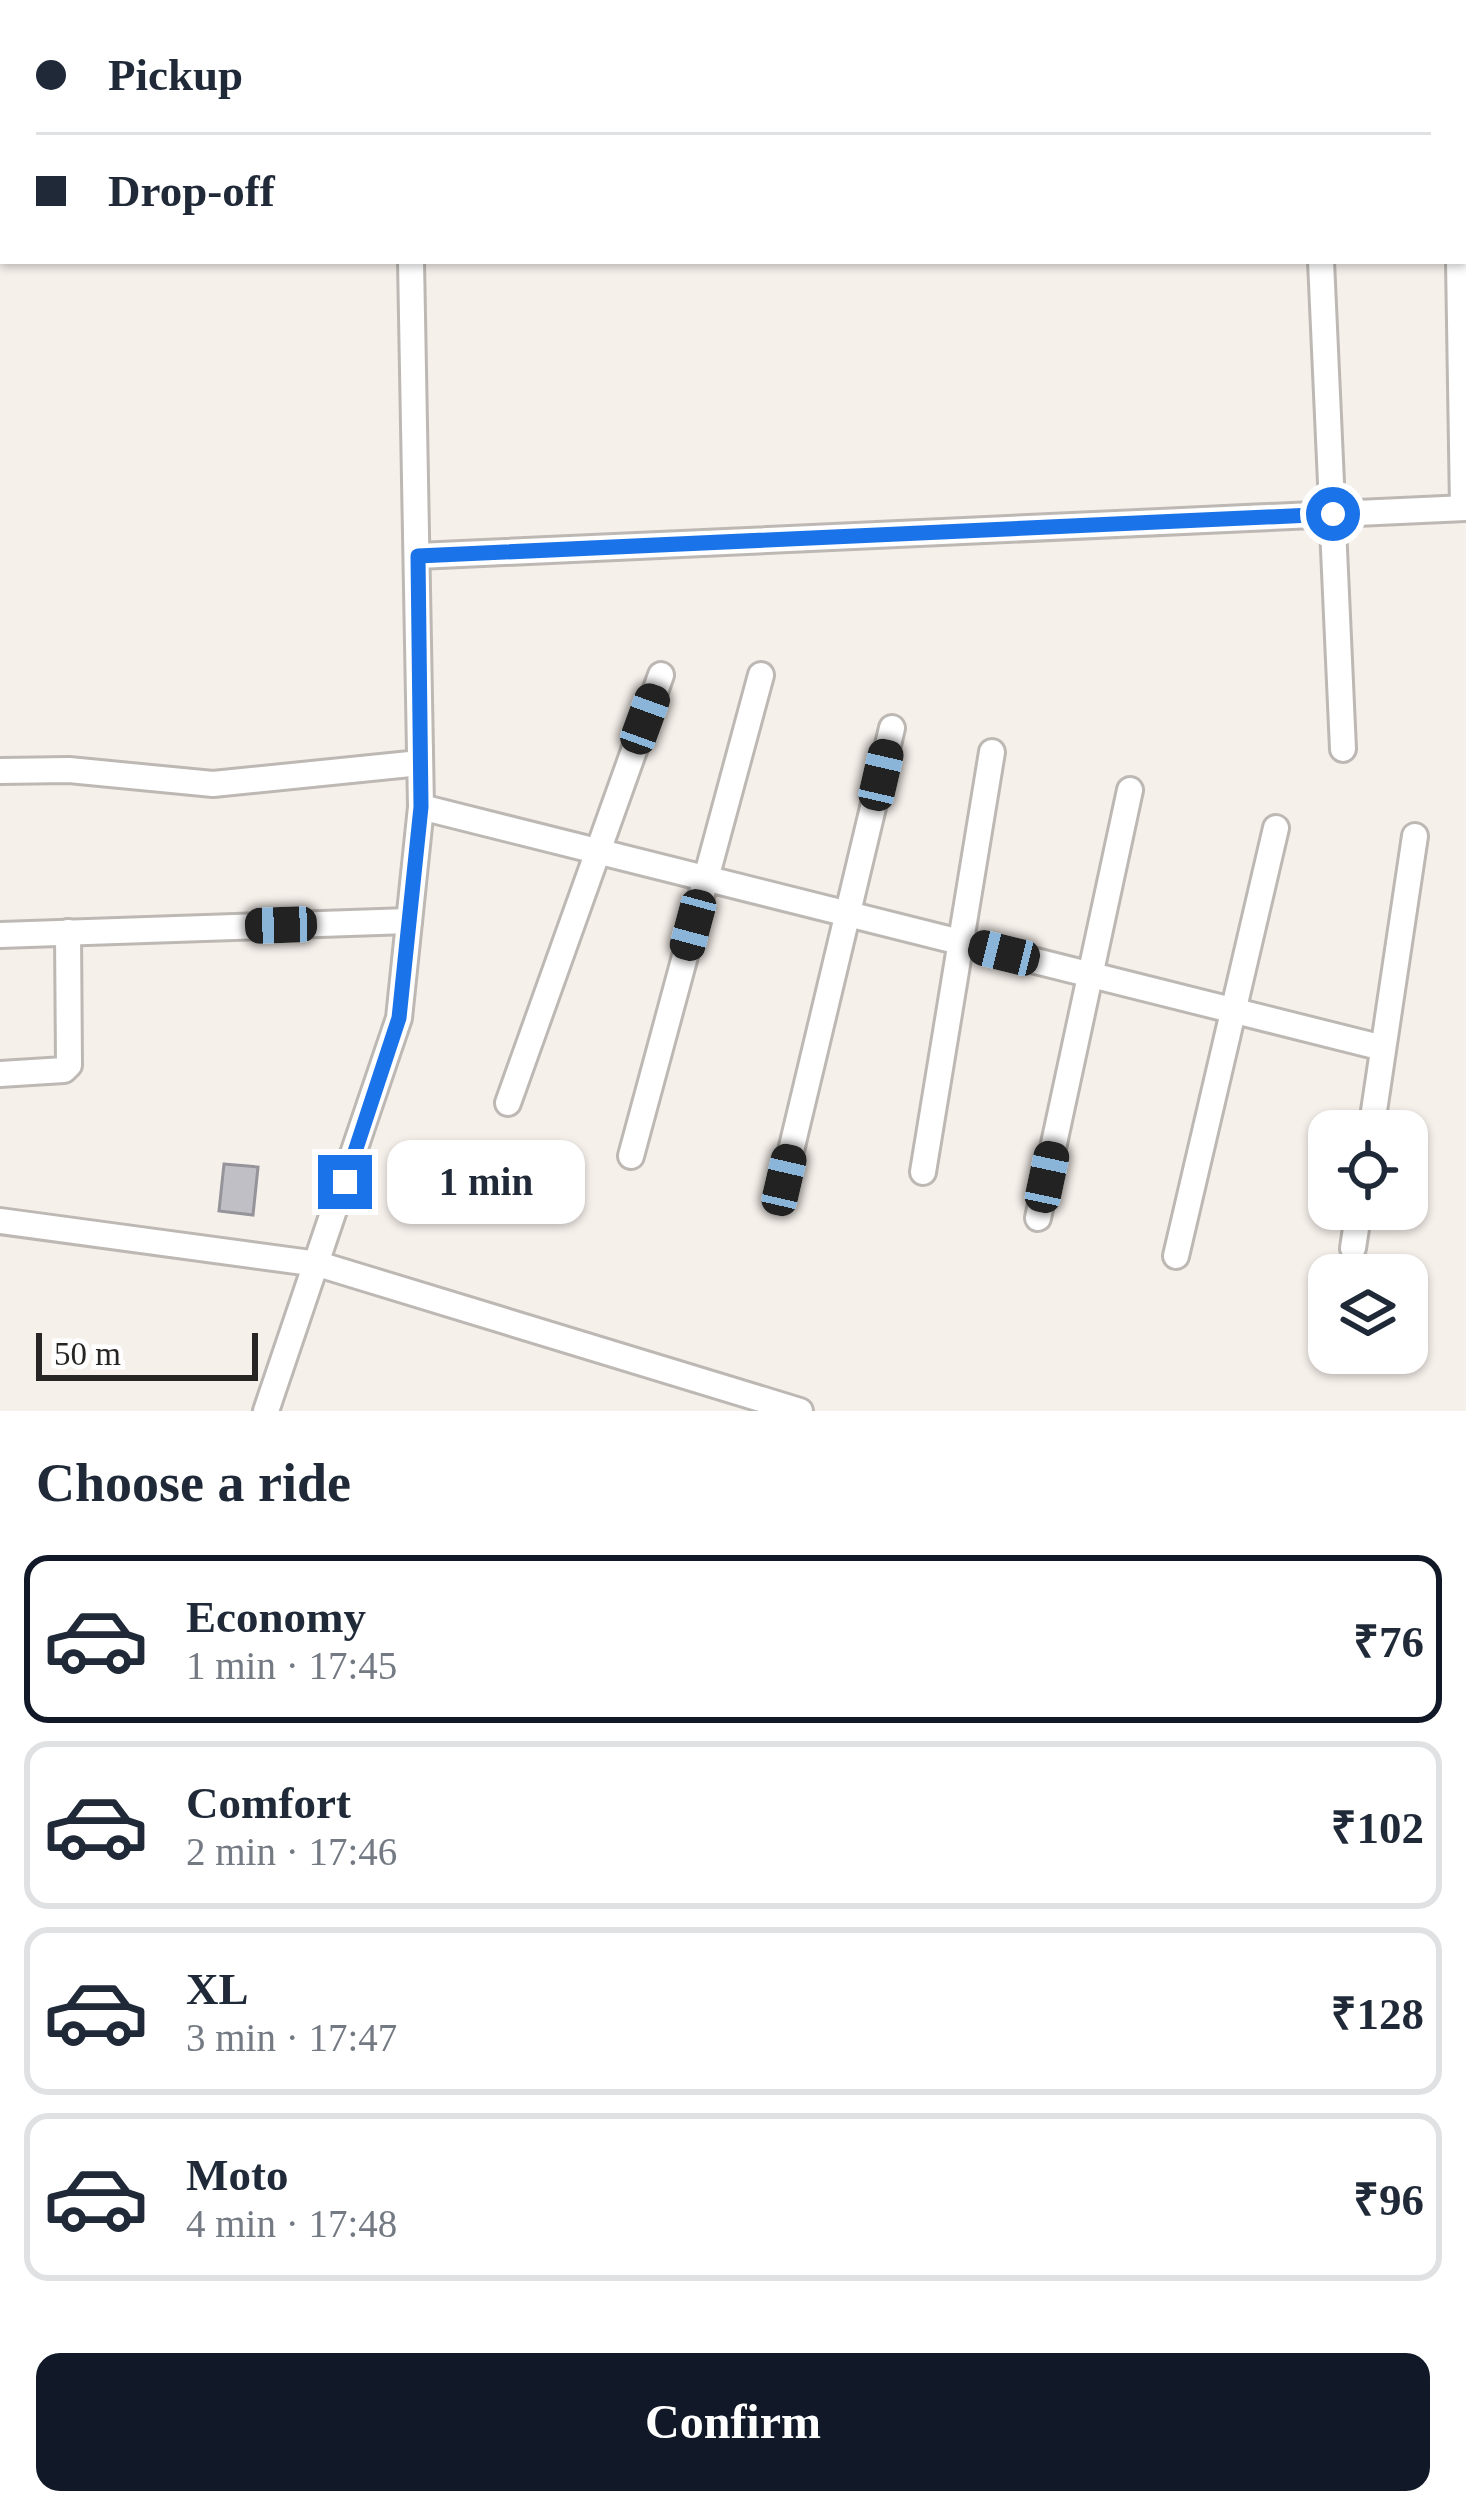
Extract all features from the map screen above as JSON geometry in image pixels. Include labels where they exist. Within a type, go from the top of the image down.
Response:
[{"type":"street","points":[[266,1411],[399,1018],[421,807],[411,264]]},
{"type":"street","points":[[1321,264],[1343,749]]},
{"type":"street","points":[[418,556],[1465,508],[1459,264]]},
{"type":"street","points":[[508,1103],[661,675]]},
{"type":"street","points":[[631,1156],[761,675]]},
{"type":"street","points":[[784,1180],[892,728]]},
{"type":"street","points":[[923,1172],[992,752]]},
{"type":"street","points":[[0,771],[69,770],[213,784],[420,763]]},
{"type":"street","points":[[1038,1217],[1130,790]]},
{"type":"street","points":[[421,807],[1383,1048]]},
{"type":"street","points":[[1176,1256],[1276,828]]},
{"type":"street","points":[[1374,1110],[1415,836]]},
{"type":"street","points":[[0,935],[409,920]]},
{"type":"street","points":[[0,1074],[64,1070],[69,1065],[68,932]]},
{"type":"street","points":[[0,1221],[318,1264],[800,1411]]},
{"type":"street","points":[[1353,1248],[1356,1230]]},
{"type":"building","points":[[224,1164],[258,1167],[253,1215],[219,1211]]},
{"type":"route","points":[[345,1182],[399,1018],[421,807],[418,556],[1333,514]]}]
